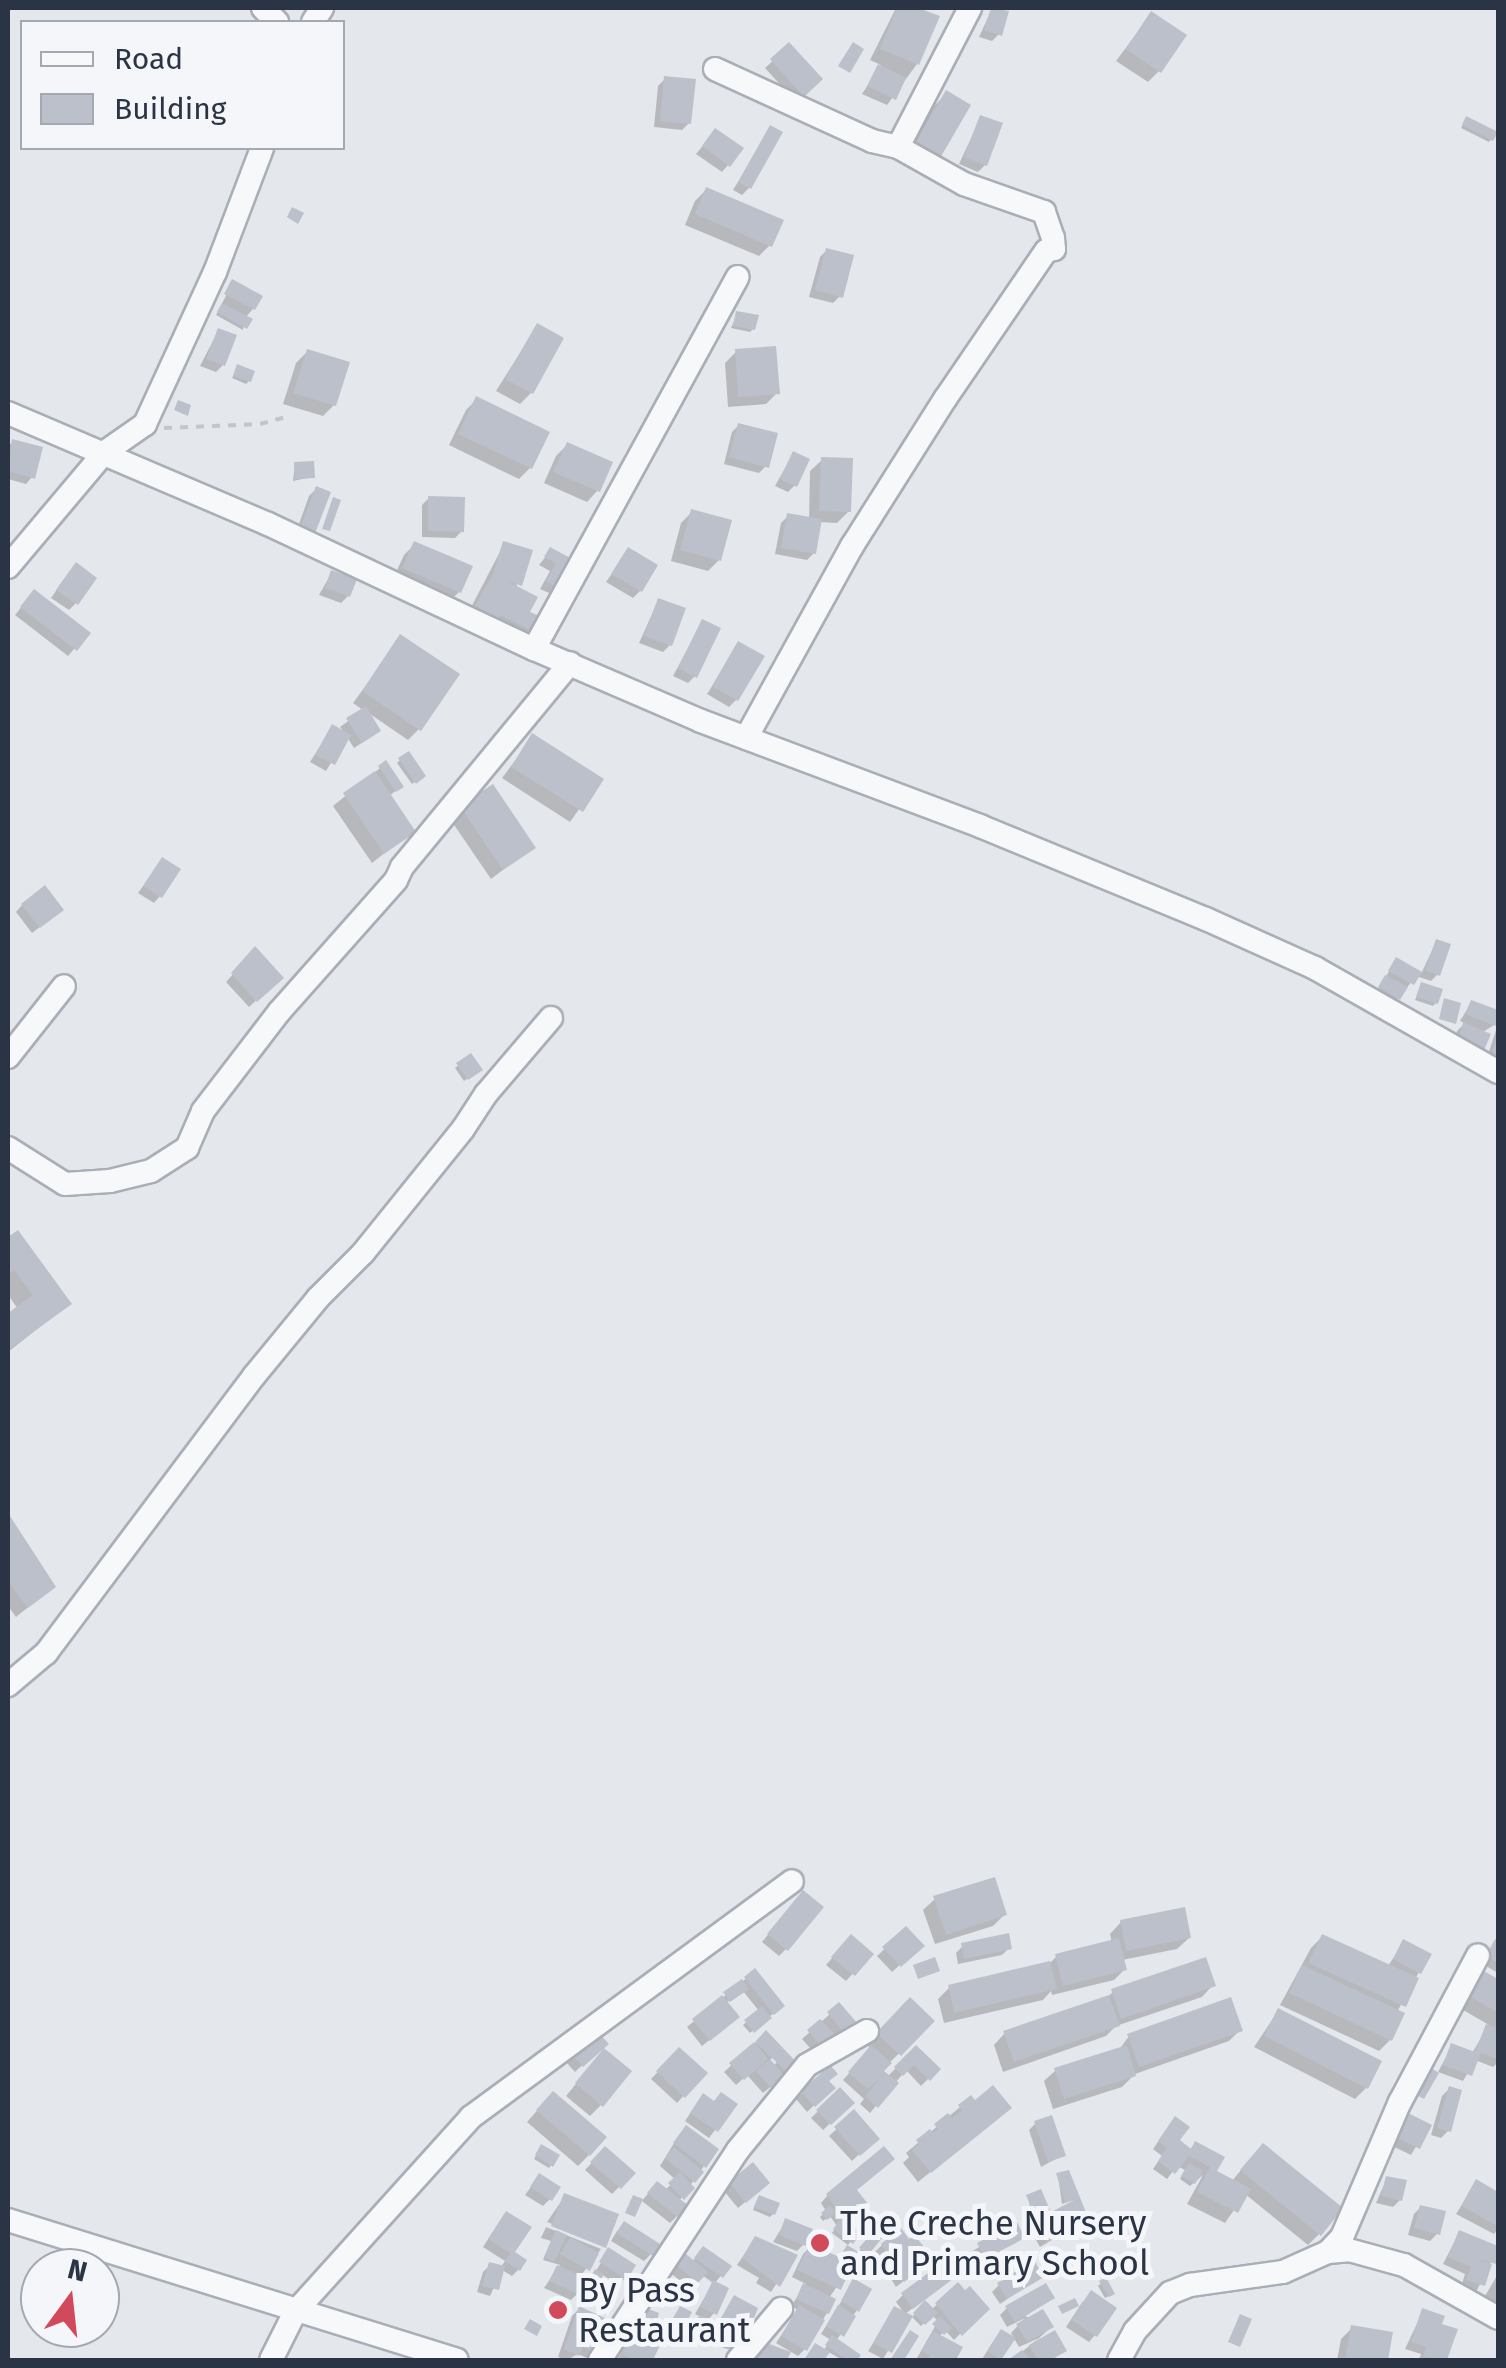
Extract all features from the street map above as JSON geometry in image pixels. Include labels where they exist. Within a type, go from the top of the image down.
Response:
[{"type":"street","points":[[898,147],[970,8]]},
{"type":"street","points":[[715,69],[872,141],[898,147],[964,184],[1044,212],[1054,249],[1046,250],[954,385],[852,546],[746,738]]},
{"type":"street","points":[[8,567],[105,452],[145,424],[215,272],[261,150]]},
{"type":"street","points":[[534,649],[738,277]]},
{"type":"street","points":[[8,413],[105,452],[534,649],[746,738],[980,826],[1206,919],[1315,968],[1498,1072]]},
{"type":"street","points":[[8,1148],[65,1184],[110,1180],[151,1170],[187,1148],[203,1111],[279,1012],[396,880],[402,867],[570,663]]},
{"type":"street","points":[[8,1056],[64,986]]},
{"type":"street","points":[[8,1685],[46,1653],[254,1376],[318,1298],[363,1253],[463,1129],[486,1094],[551,1018]]},
{"type":"street","points":[[272,2360],[295,2312],[471,2118],[792,1880]]},
{"type":"street","points":[[1335,2244],[1400,2102],[1478,1955]]},
{"type":"street","points":[[600,2360],[738,2150],[807,2065],[867,2032]]},
{"type":"street","points":[[8,2220],[457,2360]]},
{"type":"street","points":[[1335,2244],[1404,2265],[1498,2318]]},
{"type":"street","points":[[1119,2360],[1134,2331],[1170,2293],[1190,2284],[1283,2272],[1335,2244],[1410,2250]]},
{"type":"street","points":[[738,2360],[781,2309]]},
{"type":"path","points":[[145,424],[174,430],[260,424],[289,416]]},
{"type":"building","points":[[897,8],[918,8],[940,16],[919,65],[880,49]]},
{"type":"building","points":[[991,8],[1009,11],[1002,36],[984,30]]},
{"type":"building","points":[[1151,11],[1187,35],[1161,73],[1126,49]]},
{"type":"building","points":[[789,42],[823,79],[804,97],[770,59]]},
{"type":"building","points":[[853,42],[864,49],[850,73],[838,66]]},
{"type":"building","points":[[878,64],[906,78],[896,100],[867,86]]},
{"type":"building","points":[[664,76],[696,79],[691,124],[660,121]]},
{"type":"building","points":[[946,90],[971,105],[939,160],[914,145]]},
{"type":"building","points":[[980,115],[1003,123],[987,166],[964,157]]},
{"type":"building","points":[[1466,116],[1498,132],[1493,141],[1462,125]]},
{"type":"building","points":[[770,125],[783,132],[751,189],[738,182]]},
{"type":"building","points":[[715,128],[744,148],[730,167],[702,146]]},
{"type":"building","points":[[706,187],[784,220],[772,247],[695,214]]},
{"type":"building","points":[[292,207],[304,213],[298,224],[287,217]]},
{"type":"building","points":[[826,248],[854,255],[843,298],[815,290]]},
{"type":"building","points":[[232,279],[263,296],[255,310],[224,294]]},
{"type":"building","points":[[222,303],[253,319],[247,329],[217,312]]},
{"type":"building","points":[[736,311],[759,315],[755,330],[733,326]]},
{"type":"building","points":[[537,323],[564,338],[533,394],[505,379]]},
{"type":"building","points":[[218,328],[237,335],[225,366],[206,359]]},
{"type":"building","points":[[776,346],[780,394],[738,397],[735,349]]},
{"type":"building","points":[[307,349],[350,362],[336,406],[293,393]]},
{"type":"building","points":[[237,364],[255,371],[251,382],[233,376]]},
{"type":"building","points":[[476,396],[550,432],[532,469],[458,434]]},
{"type":"building","points":[[178,400],[191,405],[188,416],[174,410]]},
{"type":"building","points":[[738,423],[778,433],[769,468],[729,457]]},
{"type":"building","points":[[12,439],[43,447],[35,479],[8,471]]},
{"type":"building","points":[[567,442],[613,462],[600,492],[553,472]]},
{"type":"building","points":[[793,451],[810,459],[797,487],[780,479]]},
{"type":"building","points":[[821,457],[853,458],[851,512],[819,511]]},
{"type":"building","points":[[314,461],[315,478],[295,479],[294,462]]},
{"type":"building","points":[[316,486],[331,492],[314,536],[299,531]]},
{"type":"building","points":[[428,496],[465,497],[464,532],[428,531]]},
{"type":"building","points":[[333,497],[341,500],[330,531],[322,529]]},
{"type":"building","points":[[691,509],[732,520],[721,561],[680,550]]},
{"type":"building","points":[[787,513],[822,519],[816,554],[781,548]]},
{"type":"building","points":[[414,541],[473,566],[461,593],[402,568]]},
{"type":"building","points":[[503,541],[533,550],[522,586],[507,581],[538,597],[530,612],[539,616],[532,631],[500,615],[497,621],[473,609],[493,574]]},
{"type":"building","points":[[550,547],[574,560],[558,588],[546,581],[556,563],[544,557]]},
{"type":"building","points":[[628,547],[658,565],[642,592],[611,574]]},
{"type":"building","points":[[76,562],[97,578],[78,605],[56,590]]},
{"type":"building","points":[[331,570],[357,579],[350,597],[325,588]]},
{"type":"building","points":[[34,589],[91,633],[77,651],[20,607]]},
{"type":"building","points":[[658,598],[686,608],[672,646],[644,636]]},
{"type":"building","points":[[702,619],[721,628],[697,678],[678,668]]},
{"type":"building","points":[[400,634],[460,674],[421,731],[362,691]]},
{"type":"building","points":[[738,641],[765,656],[738,701],[712,686]]},
{"type":"building","points":[[366,706],[381,731],[362,743],[346,718]]},
{"type":"building","points":[[332,724],[351,735],[335,765],[315,755]]},
{"type":"building","points":[[532,733],[604,779],[583,812],[511,767]]},
{"type":"building","points":[[409,751],[426,776],[416,784],[398,758]]},
{"type":"building","points":[[386,760],[404,787],[396,792],[378,766]]},
{"type":"building","points":[[375,771],[416,832],[384,854],[343,793]]},
{"type":"building","points":[[493,784],[536,848],[503,870],[460,806]]},
{"type":"building","points":[[162,857],[181,869],[162,898],[143,886]]},
{"type":"building","points":[[45,885],[64,910],[40,928],[21,904]]},
{"type":"building","points":[[1436,939],[1451,944],[1440,976],[1425,970]]},
{"type":"building","points":[[255,946],[284,978],[257,1002],[231,973]]},
{"type":"building","points":[[1396,957],[1422,972],[1414,985],[1388,971]]},
{"type":"building","points":[[1385,975],[1408,987],[1400,1000],[1378,987]]},
{"type":"building","points":[[1421,982],[1443,989],[1438,1004],[1416,997]]},
{"type":"building","points":[[1444,998],[1461,1003],[1456,1024],[1439,1019]]},
{"type":"building","points":[[1471,1000],[1498,1010],[1496,1026],[1465,1014]]},
{"type":"building","points":[[1463,1022],[1491,1034],[1482,1055],[1458,1044]]},
{"type":"building","points":[[1498,1034],[1498,1066],[1489,1063]]},
{"type":"building","points":[[471,1053],[483,1070],[468,1080],[456,1063]]},
{"type":"building","points":[[18,1230],[72,1304],[8,1350],[8,1313],[33,1295],[14,1270],[8,1275],[8,1237]]},
{"type":"building","points":[[8,1513],[56,1587],[28,1608],[8,1581]]},
{"type":"building","points":[[995,1877],[1007,1915],[946,1935],[933,1896]]},
{"type":"building","points":[[803,1890],[824,1907],[788,1951],[767,1934]]},
{"type":"building","points":[[1185,1907],[1191,1938],[1126,1951],[1120,1920]]},
{"type":"building","points":[[906,1926],[925,1946],[901,1967],[882,1947]]},
{"type":"building","points":[[1009,1933],[1012,1949],[964,1959],[961,1943]]},
{"type":"building","points":[[851,1934],[874,1954],[855,1976],[831,1957]]},
{"type":"building","points":[[1322,1934],[1419,1978],[1406,2007],[1308,1963]]},
{"type":"building","points":[[1119,1938],[1127,1970],[1063,1986],[1055,1954]]},
{"type":"building","points":[[1403,1939],[1432,1954],[1421,1974],[1393,1959]]},
{"type":"building","points":[[1495,1939],[1498,1941],[1498,1963],[1486,1956]]},
{"type":"building","points":[[935,1957],[940,1971],[918,1979],[913,1965]]},
{"type":"building","points":[[1206,1957],[1216,1986],[1121,2019],[1111,1989]]},
{"type":"building","points":[[1050,1961],[1057,1989],[954,2013],[948,1985]]},
{"type":"building","points":[[1302,1965],[1405,2013],[1392,2041],[1289,1993]]},
{"type":"building","points":[[755,1968],[785,2006],[774,2015],[744,1977]]},
{"type":"building","points":[[1482,1970],[1498,1979],[1498,2013],[1468,1995]]},
{"type":"building","points":[[742,1979],[749,1989],[730,2002],[723,1992]]},
{"type":"building","points":[[722,1995],[740,2017],[710,2041],[692,2019]]},
{"type":"building","points":[[1109,1995],[1120,2026],[1014,2062],[1003,2031]]},
{"type":"building","points":[[910,1997],[935,2021],[901,2056],[876,2033]]},
{"type":"building","points":[[1231,1997],[1243,2031],[1139,2067],[1127,2034]]},
{"type":"building","points":[[839,2002],[858,2024],[845,2034],[827,2012]]},
{"type":"building","points":[[762,2006],[772,2018],[754,2033],[744,2020]]},
{"type":"building","points":[[1278,2008],[1382,2061],[1368,2089],[1264,2036]]},
{"type":"building","points":[[820,2019],[840,2040],[827,2052],[807,2030]]},
{"type":"building","points":[[1486,2024],[1498,2028],[1498,2060],[1481,2053],[1472,2076],[1443,2065],[1451,2043],[1475,2052]]},
{"type":"building","points":[[766,2030],[800,2066],[791,2076],[755,2042]]},
{"type":"building","points":[[597,2031],[609,2044],[583,2067],[571,2053]]},
{"type":"building","points":[[754,2042],[768,2059],[744,2080],[729,2063]]},
{"type":"building","points":[[871,2045],[892,2063],[884,2071],[899,2083],[878,2108],[865,2096],[880,2078],[868,2089],[848,2072]]},
{"type":"building","points":[[916,2045],[941,2069],[930,2081],[914,2065],[903,2076],[894,2067]]},
{"type":"building","points":[[1127,2045],[1136,2076],[1064,2099],[1054,2068]]},
{"type":"building","points":[[679,2047],[708,2073],[685,2098],[656,2071]]},
{"type":"building","points":[[604,2048],[632,2071],[603,2107],[575,2083]]},
{"type":"building","points":[[770,2059],[785,2077],[771,2088],[756,2071]]},
{"type":"building","points":[[1425,2064],[1439,2073],[1424,2099],[1409,2091]]},
{"type":"building","points":[[830,2065],[838,2074],[829,2081],[836,2088],[815,2107],[801,2091]]},
{"type":"building","points":[[993,2085],[1012,2108],[931,2173],[912,2150],[919,2144],[916,2140],[930,2129],[933,2133],[938,2129],[934,2124],[948,2113],[952,2118],[962,2110],[958,2105],[971,2095],[975,2100]]},
{"type":"building","points":[[1449,2086],[1462,2090],[1451,2132],[1437,2128]]},
{"type":"building","points":[[840,2087],[855,2103],[831,2125],[816,2110]]},
{"type":"building","points":[[553,2091],[607,2137],[590,2156],[536,2110]]},
{"type":"building","points":[[721,2092],[738,2104],[718,2132],[690,2113],[703,2093],[714,2101]]},
{"type":"building","points":[[854,2109],[880,2139],[860,2156],[834,2127]]},
{"type":"building","points":[[1408,2113],[1432,2125],[1420,2149],[1395,2137]]},
{"type":"building","points":[[1052,2115],[1066,2156],[1048,2162],[1034,2121]]},
{"type":"building","points":[[1175,2116],[1190,2127],[1180,2140],[1191,2149],[1195,2141],[1225,2157],[1217,2171],[1251,2189],[1238,2213],[1197,2192],[1210,2167],[1189,2156],[1175,2174],[1158,2161],[1167,2148],[1158,2141]]},
{"type":"building","points":[[686,2125],[719,2149],[706,2168],[673,2143]]},
{"type":"building","points":[[1263,2143],[1343,2208],[1321,2236],[1240,2170]]},
{"type":"building","points":[[541,2144],[560,2155],[553,2167],[535,2155]]},
{"type":"building","points":[[605,2146],[636,2173],[621,2189],[590,2162]]},
{"type":"building","points":[[884,2146],[895,2159],[857,2190],[868,2204],[845,2221],[826,2194]]},
{"type":"building","points":[[674,2147],[704,2172],[695,2183],[665,2158]]},
{"type":"building","points":[[753,2162],[770,2183],[746,2203],[729,2182]]},
{"type":"building","points":[[1189,2163],[1203,2171],[1195,2184],[1181,2176]]},
{"type":"building","points":[[1069,2170],[1089,2220],[1047,2242],[1036,2220],[1074,2200],[1065,2203],[1056,2173]]},
{"type":"building","points":[[680,2172],[695,2188],[684,2200],[668,2183]]},
{"type":"building","points":[[539,2173],[561,2187],[552,2201],[530,2187]]},
{"type":"building","points":[[1386,2176],[1407,2180],[1402,2201],[1381,2196]]},
{"type":"building","points":[[1476,2179],[1498,2192],[1498,2226],[1461,2206]]},
{"type":"building","points":[[657,2181],[689,2206],[679,2218],[647,2193]]},
{"type":"building","points":[[1041,2189],[1050,2210],[1035,2216],[1026,2195]]},
{"type":"building","points":[[564,2193],[619,2214],[606,2248],[551,2226]]},
{"type":"building","points":[[633,2195],[643,2199],[635,2217],[625,2213]]},
{"type":"building","points":[[759,2195],[780,2203],[775,2215],[754,2207]]},
{"type":"building","points":[[830,2205],[836,2213],[827,2220],[821,2213]]},
{"type":"building","points":[[1420,2205],[1446,2211],[1440,2235],[1414,2228]]},
{"type":"building","points":[[506,2211],[532,2227],[515,2252],[527,2260],[520,2271],[505,2261],[510,2253],[488,2239]]},
{"type":"building","points":[[785,2218],[813,2229],[806,2246],[779,2235]]},
{"type":"building","points":[[841,2218],[861,2233],[853,2244],[833,2229]]},
{"type":"building","points":[[624,2221],[660,2244],[653,2256],[616,2233]]},
{"type":"building","points":[[1017,2222],[1025,2238],[985,2259],[977,2243]]},
{"type":"building","points":[[880,2223],[889,2230],[868,2255],[859,2248]]},
{"type":"building","points":[[901,2228],[909,2239],[914,2234],[934,2260],[904,2282],[881,2244]]},
{"type":"building","points":[[556,2230],[567,2235],[554,2262],[544,2257]]},
{"type":"building","points":[[1459,2230],[1498,2246],[1496,2264],[1474,2258],[1492,2264],[1485,2286],[1466,2280],[1471,2267],[1448,2257]]},
{"type":"building","points":[[755,2236],[798,2255],[780,2287],[742,2258]]},
{"type":"building","points":[[570,2237],[599,2253],[590,2271],[560,2254]]},
{"type":"building","points":[[810,2244],[853,2263],[841,2290],[797,2270]]},
{"type":"building","points":[[847,2245],[862,2254],[856,2264],[841,2255]]},
{"type":"building","points":[[703,2246],[732,2266],[723,2278],[694,2258]]},
{"type":"building","points":[[608,2247],[636,2265],[627,2280],[599,2262]]},
{"type":"building","points":[[680,2249],[708,2272],[698,2283],[670,2260]]},
{"type":"building","points":[[950,2257],[962,2272],[913,2309],[901,2293]]},
{"type":"building","points":[[1034,2260],[1044,2277],[1007,2299],[997,2283]]},
{"type":"building","points":[[489,2262],[505,2266],[499,2290],[482,2286]]},
{"type":"building","points":[[557,2265],[587,2279],[580,2295],[549,2281]]},
{"type":"building","points":[[595,2269],[604,2274],[597,2287],[588,2282]]},
{"type":"building","points":[[1106,2277],[1115,2294],[1109,2297],[1099,2281]]},
{"type":"building","points":[[853,2278],[872,2289],[859,2312],[841,2301]]},
{"type":"building","points":[[713,2280],[729,2288],[717,2315],[700,2307]]},
{"type":"building","points":[[958,2282],[965,2290],[970,2286],[990,2309],[962,2336],[935,2303]]},
{"type":"building","points":[[803,2283],[836,2299],[829,2314],[796,2299]]},
{"type":"building","points":[[1046,2283],[1055,2298],[1015,2322],[1005,2306]]},
{"type":"building","points":[[1091,2290],[1117,2308],[1097,2337],[1071,2320]]},
{"type":"building","points":[[734,2295],[758,2308],[743,2345],[694,2331],[699,2315],[739,2328],[721,2318]]},
{"type":"building","points":[[1075,2298],[1079,2306],[1062,2314],[1058,2306]]},
{"type":"building","points":[[925,2300],[938,2313],[925,2325],[913,2313]]},
{"type":"building","points":[[799,2305],[825,2320],[807,2351],[781,2336]]},
{"type":"building","points":[[838,2305],[856,2316],[844,2337],[826,2326]]},
{"type":"building","points":[[579,2306],[611,2321],[596,2353],[583,2347],[579,2356],[564,2349]]},
{"type":"building","points":[[680,2306],[692,2312],[684,2327],[672,2320]]},
{"type":"building","points":[[894,2306],[913,2316],[892,2353],[873,2343]]},
{"type":"building","points":[[646,2308],[659,2313],[653,2335],[637,2328]]},
{"type":"building","points":[[1422,2308],[1445,2316],[1442,2324],[1458,2329],[1447,2360],[1423,2357],[1426,2347],[1411,2342]]},
{"type":"building","points":[[1043,2309],[1054,2327],[1027,2342],[1016,2324]]},
{"type":"building","points":[[1240,2314],[1252,2319],[1240,2347],[1228,2342]]},
{"type":"building","points":[[940,2316],[952,2328],[944,2335],[932,2324]]},
{"type":"building","points":[[530,2319],[542,2326],[537,2336],[524,2329]]},
{"type":"building","points":[[662,2322],[674,2328],[666,2345],[654,2339]]},
{"type":"building","points":[[1351,2325],[1393,2332],[1388,2360],[1345,2360]]},
{"type":"building","points":[[1001,2329],[1016,2338],[1001,2360],[987,2351]]},
{"type":"building","points":[[910,2330],[919,2336],[904,2360],[890,2360]]},
{"type":"building","points":[[1055,2330],[1067,2351],[1050,2360],[1038,2360],[1029,2345]]},
{"type":"building","points":[[933,2331],[963,2347],[956,2360],[927,2360],[930,2356],[922,2351]]},
{"type":"building","points":[[632,2332],[660,2345],[653,2360],[635,2360],[622,2354]]},
{"type":"building","points":[[832,2335],[861,2355],[857,2360],[848,2360],[825,2345]]},
{"type":"building","points":[[759,2340],[791,2352],[787,2360],[752,2358]]},
{"type":"building","points":[[815,2343],[830,2352],[824,2360],[804,2360]]},
{"type":"building","points":[[1022,2350],[1031,2360],[1008,2360]]},
{"type":"place","name":"The Creche Nursery and Primary School","points":[[820,2243]]},
{"type":"place","name":"By Pass Restaurant","points":[[558,2310]]}]
